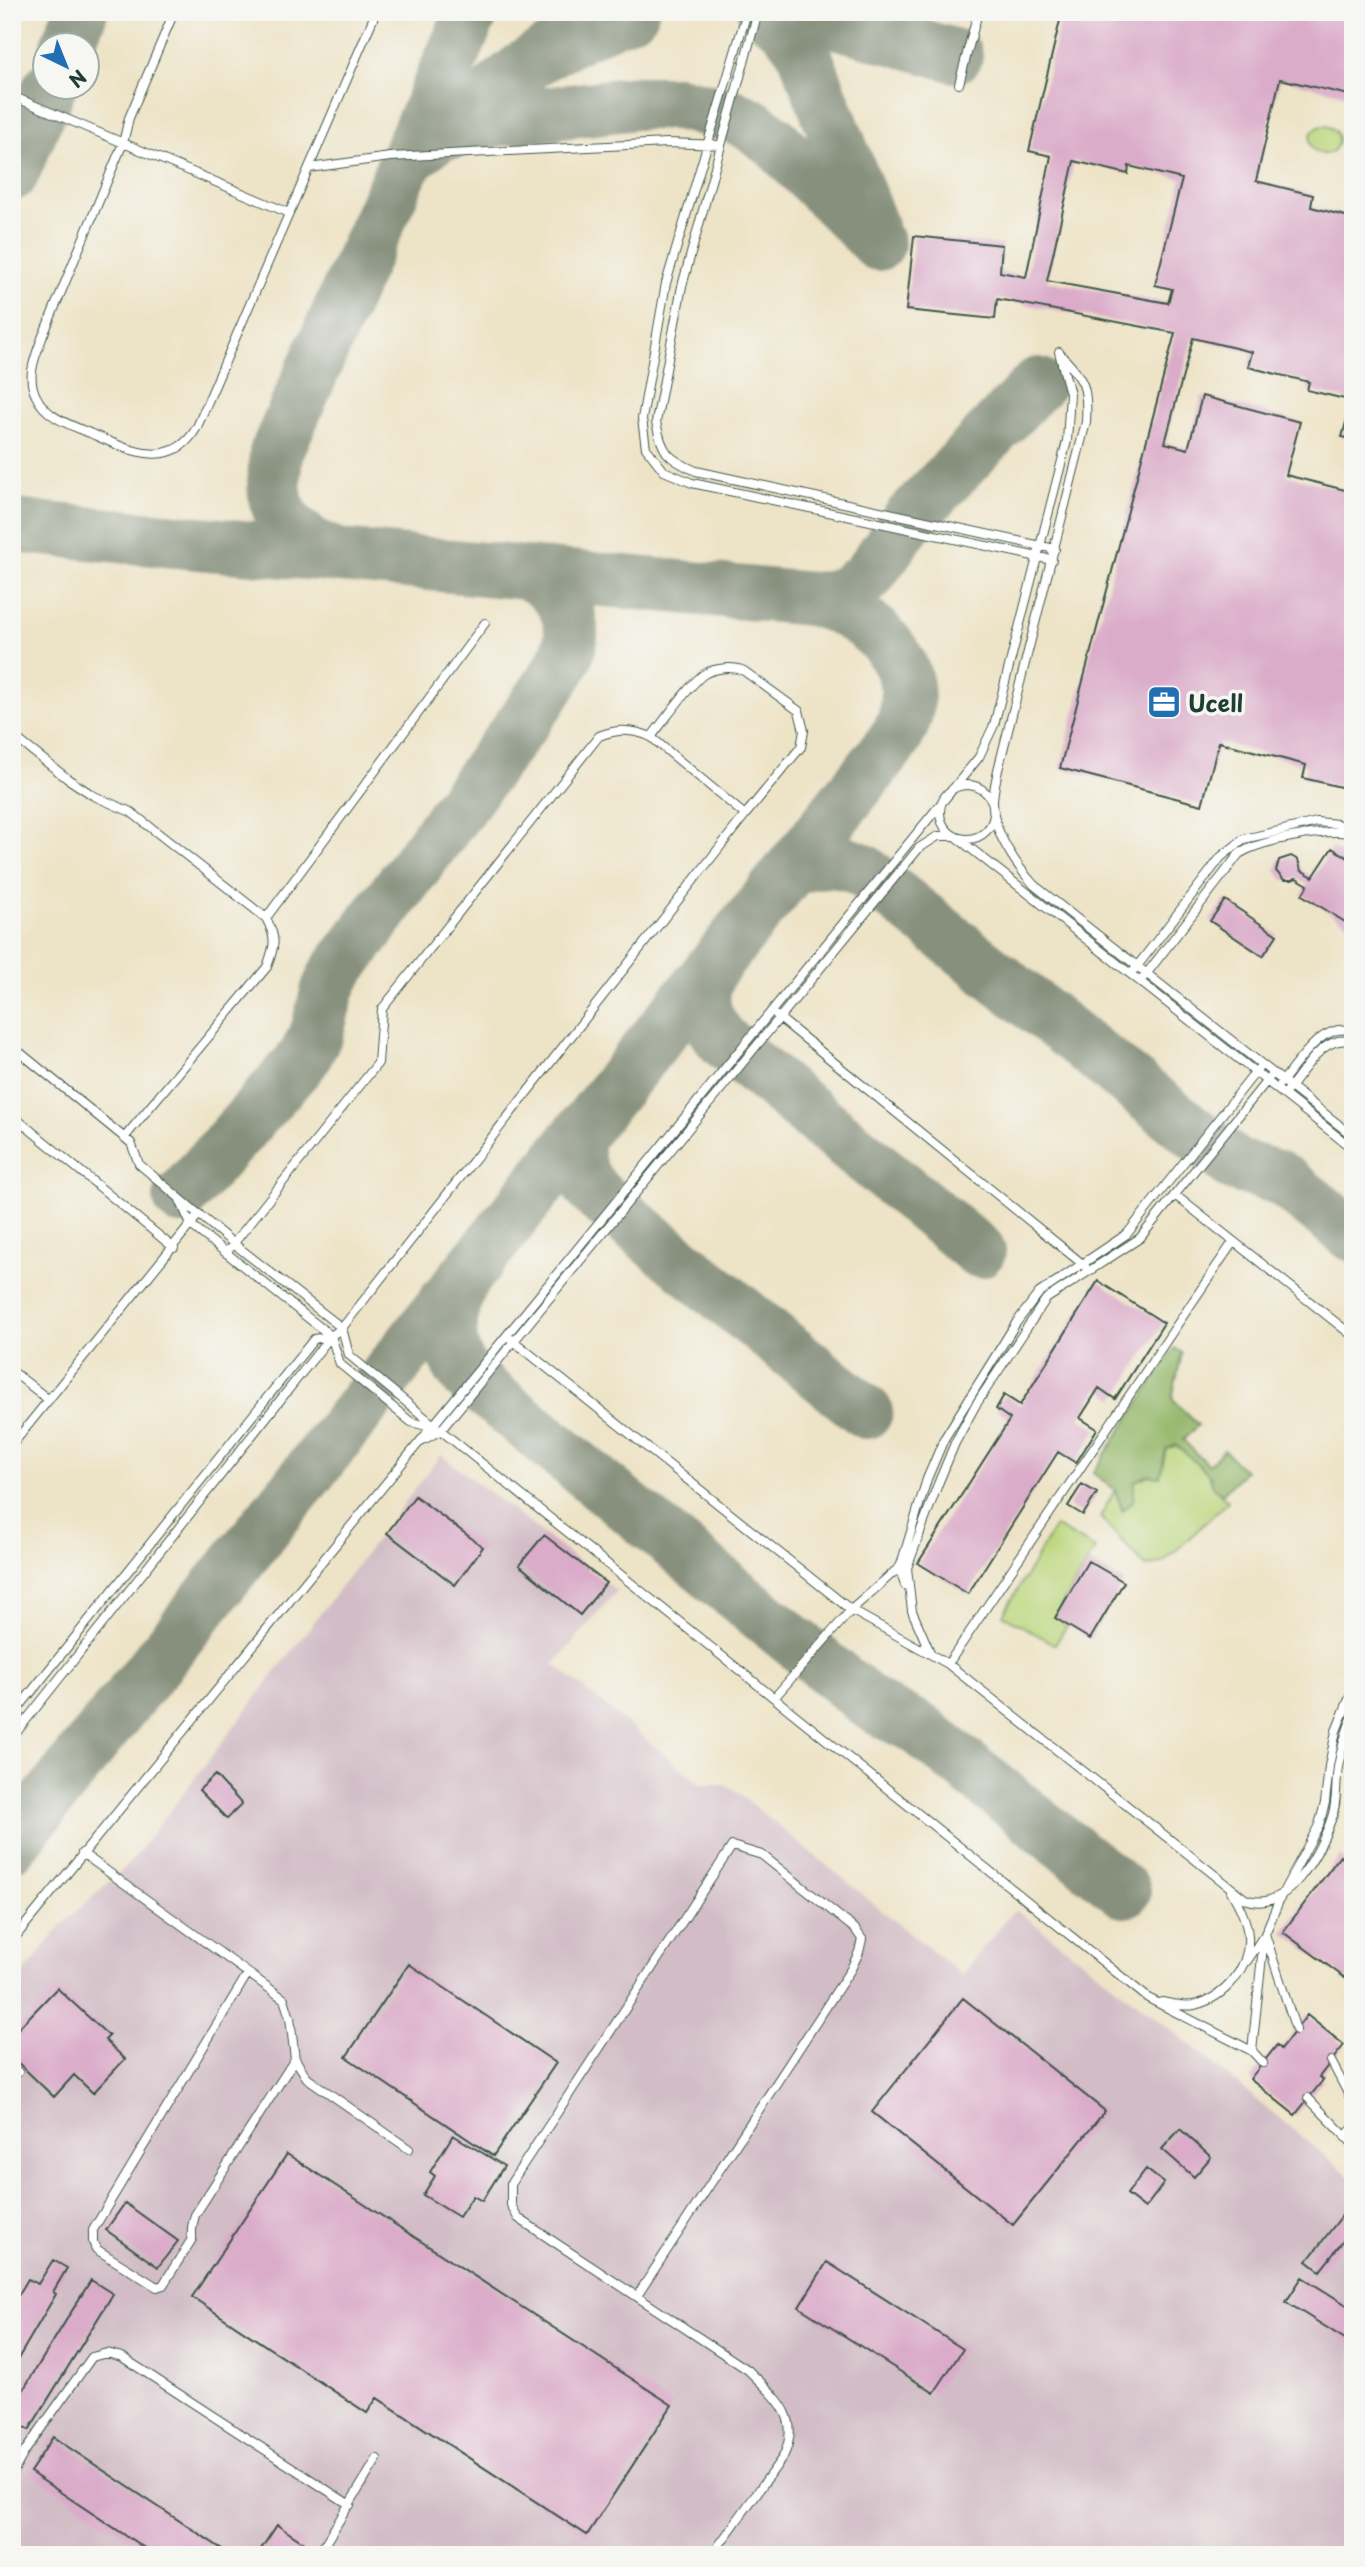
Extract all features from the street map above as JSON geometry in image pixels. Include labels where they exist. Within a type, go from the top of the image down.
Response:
[{"type":"lane","points":[[174,12],[42,338],[34,359],[32,378],[35,395],[51,414],[129,450],[151,454],[171,451],[184,443],[194,432],[376,12]]},
{"type":"lane","points":[[747,12],[666,283],[642,419],[646,448],[664,471],[692,483],[1052,561]]},
{"type":"lane","points":[[758,12],[682,286],[656,422],[660,444],[672,461],[696,471],[1055,549]]},
{"type":"lane","points":[[959,84],[978,12]]},
{"type":"lane","points":[[12,96],[289,214]]},
{"type":"lane","points":[[309,168],[390,157],[667,143],[720,145]]},
{"type":"lane","points":[[12,1941],[419,1443],[436,1427],[919,848],[938,836],[971,839],[986,831],[993,814],[998,770],[1086,422],[1087,398],[1081,377],[1059,352],[1070,394],[1067,441],[989,738],[979,757],[510,1338]]},
{"type":"lane","points":[[1070,394],[1087,398]]},
{"type":"lane","points":[[266,918],[485,623]]},
{"type":"lane","points":[[12,1738],[331,1336],[342,1328],[801,747],[804,731],[799,711],[744,671],[721,669],[702,676],[651,737]]},
{"type":"lane","points":[[226,1253],[378,1063],[382,1009],[599,736],[613,731],[639,732],[651,737],[745,815]]},
{"type":"lane","points":[[12,735],[68,779],[94,796],[131,813],[266,918],[274,933],[274,947],[267,967],[124,1138]]},
{"type":"lane","points":[[1353,1136],[1034,885],[1003,840],[988,796],[973,786],[955,788],[948,793],[940,808],[940,817],[943,825],[955,836],[1353,1149]]},
{"type":"lane","points":[[1131,975],[1221,857],[1239,842],[1317,822],[1332,822],[1353,833]]},
{"type":"lane","points":[[1140,982],[1232,860],[1242,851],[1257,845],[1319,832],[1353,833]]},
{"type":"lane","points":[[772,1011],[1091,1270]]},
{"type":"lane","points":[[1276,1089],[1325,1035],[1339,1029],[1353,1031]]},
{"type":"lane","points":[[1284,1095],[1330,1042],[1343,1039],[1353,1042]]},
{"type":"lane","points":[[12,1046],[131,1143],[139,1164],[234,1244],[342,1328],[349,1355],[436,1427],[1148,1998],[1252,2051],[1263,2063]]},
{"type":"lane","points":[[930,1653],[912,1611],[900,1568],[927,1479],[964,1403],[1016,1323],[1039,1293],[1127,1234],[1262,1064]]},
{"type":"lane","points":[[912,1611],[907,1568],[955,1443],[975,1406],[1046,1299],[1140,1238],[1273,1073]]},
{"type":"lane","points":[[12,1115],[174,1248]]},
{"type":"lane","points":[[1175,1195],[1353,1336]]},
{"type":"lane","points":[[180,1198],[191,1225],[331,1336],[340,1364],[411,1422],[436,1427]]},
{"type":"lane","points":[[12,1445],[199,1214]]},
{"type":"lane","points":[[948,1664],[1233,1242]]},
{"type":"lane","points":[[12,1716],[314,1339],[331,1336]]},
{"type":"lane","points":[[510,1338],[851,1610],[948,1664],[1245,1899],[1254,1902],[1281,1896],[1306,1871],[1331,1820],[1337,1799],[1338,1769],[1345,1734],[1353,1715]]},
{"type":"lane","points":[[12,1371],[49,1400]]},
{"type":"lane","points":[[774,1698],[851,1610],[900,1568],[915,1546]]},
{"type":"lane","points":[[1148,1998],[1166,2003],[1193,2005],[1218,1994],[1238,1974],[1265,1934],[1281,1896],[1319,1825],[1336,1731],[1353,1689]]},
{"type":"lane","points":[[637,2297],[843,1981],[859,1952],[862,1939],[855,1929],[762,1855],[745,1848],[732,1846],[511,2183],[511,2205],[518,2218],[637,2297],[748,2370],[777,2399],[790,2421],[790,2442],[783,2457],[712,2555]]},
{"type":"lane","points":[[82,1853],[284,1999],[290,2018],[295,2059],[307,2078],[409,2149]]},
{"type":"lane","points":[[1229,1888],[1242,1913],[1248,1940],[1245,1958],[1238,1974]]},
{"type":"lane","points":[[1265,1934],[1296,2031]]},
{"type":"lane","points":[[1252,2051],[1265,1934]]},
{"type":"lane","points":[[247,1973],[93,2230],[92,2238],[96,2249],[157,2287],[163,2285],[192,2239],[195,2215],[295,2059]]},
{"type":"lane","points":[[1331,2061],[1353,2103]]},
{"type":"lane","points":[[1308,2098],[1353,2144]]},
{"type":"lane","points":[[1345,2137],[1353,2128]]},
{"type":"lane","points":[[12,2474],[25,2451],[92,2357],[107,2353],[122,2357],[349,2505]]},
{"type":"lane","points":[[318,2555],[377,2459]]},
{"type":"shaded area","points":[[441,1455],[617,1591],[554,1664],[700,1784],[722,1784],[732,1788],[961,1975],[1015,1909],[1182,2038],[1353,2179],[1353,2555],[12,2555],[12,1988],[62,1925],[131,1862]]},
{"type":"green space","points":[[1324,126],[1334,130],[1338,140],[1334,150],[1324,154],[1314,150],[1310,140],[1314,130]]},
{"type":"green space","points":[[1175,1348],[1182,1353],[1172,1399],[1198,1425],[1183,1440],[1208,1465],[1224,1450],[1245,1471],[1222,1494],[1212,1485],[1210,1475],[1176,1445],[1166,1449],[1160,1477],[1149,1475],[1135,1481],[1133,1501],[1123,1511],[1115,1490],[1093,1473]]},
{"type":"green space","points":[[1177,1445],[1210,1475],[1212,1485],[1228,1501],[1164,1562],[1146,1567],[1100,1517],[1115,1490],[1122,1510],[1133,1501],[1135,1481],[1149,1475],[1160,1477],[1166,1449]]},
{"type":"green space","points":[[1055,1526],[1095,1549],[1055,1617],[1067,1625],[1055,1645],[1003,1615]]},
{"type":"building","points":[[1062,12],[1353,12],[1353,96],[1280,79],[1256,181],[1313,195],[1311,207],[1353,218],[1353,252],[1349,268],[1353,269],[1353,401],[1307,390],[1309,382],[1248,367],[1252,352],[1193,338],[1165,443],[1188,449],[1202,396],[1300,422],[1286,475],[1353,492],[1353,790],[1303,778],[1306,765],[1219,742],[1202,805],[1060,768],[1175,333],[997,299],[995,319],[906,310],[914,236],[1002,245],[1000,272],[1026,277],[1051,156],[1029,151]],"holes":[[[1074,161],[1128,174],[1129,166],[1182,179],[1155,285],[1172,289],[1168,303],[1047,281]]]},
{"type":"building","points":[[1347,419],[1353,421],[1353,439],[1342,437]]},
{"type":"building","points":[[1332,848],[1353,861],[1353,927],[1302,895],[1308,885],[1296,878],[1284,880],[1276,871],[1279,860],[1291,856],[1298,860],[1301,870],[1313,877]]},
{"type":"building","points":[[1225,900],[1277,935],[1263,956],[1210,921]]},
{"type":"building","points":[[1098,1281],[1164,1323],[1115,1399],[1099,1388],[1080,1418],[1097,1429],[1076,1463],[1058,1452],[968,1594],[918,1563],[1010,1419],[996,1409],[1004,1395],[1020,1405]]},
{"type":"building","points":[[1082,1484],[1097,1493],[1083,1515],[1068,1506]]},
{"type":"building","points":[[415,1496],[483,1547],[455,1585],[387,1533]]},
{"type":"building","points":[[544,1535],[606,1583],[580,1615],[519,1565]]},
{"type":"building","points":[[1088,1561],[1124,1582],[1090,1639],[1055,1618]]},
{"type":"building","points":[[215,1775],[242,1804],[227,1819],[199,1790]]},
{"type":"building","points":[[1340,1856],[1353,1866],[1353,1984],[1283,1932]]},
{"type":"building","points":[[409,1964],[556,2063],[493,2156],[346,2057]]},
{"type":"building","points":[[57,1988],[109,2036],[105,2040],[125,2059],[93,2093],[74,2075],[54,2097],[12,2057],[12,2035]]},
{"type":"building","points":[[963,1998],[1105,2111],[1013,2225],[872,2112]]},
{"type":"building","points":[[1307,2015],[1344,2045],[1319,2077],[1323,2080],[1295,2115],[1250,2079],[1277,2045],[1281,2049]]},
{"type":"building","points":[[1180,2129],[1211,2157],[1194,2177],[1162,2149]]},
{"type":"building","points":[[453,2135],[504,2166],[482,2201],[473,2196],[459,2217],[423,2195],[435,2176],[430,2172]]},
{"type":"building","points":[[287,2154],[672,2405],[587,2535],[377,2398],[367,2413],[192,2297]]},
{"type":"building","points":[[1146,2169],[1164,2183],[1145,2208],[1127,2194]]},
{"type":"building","points":[[125,2203],[178,2241],[158,2267],[106,2230]]},
{"type":"building","points":[[1348,2208],[1353,2211],[1353,2228],[1320,2271],[1307,2261]]},
{"type":"building","points":[[53,2260],[67,2268],[53,2292],[56,2294],[12,2369],[12,2306],[28,2279],[38,2284]]},
{"type":"building","points":[[827,2262],[963,2349],[934,2393],[799,2307]]},
{"type":"building","points":[[1302,2277],[1353,2309],[1353,2344],[1286,2302]]},
{"type":"building","points":[[91,2280],[113,2294],[29,2430],[12,2419],[12,2408]]},
{"type":"building","points":[[53,2437],[231,2555],[155,2555],[30,2472]]},
{"type":"building","points":[[277,2525],[306,2544],[299,2555],[257,2555]]},
{"type":"taxiway","points":[[73,32],[81,12]]},
{"type":"taxiway","points":[[339,555],[310,543],[286,521],[277,503],[275,491],[276,453],[472,12]]},
{"type":"taxiway","points":[[454,132],[490,95],[526,66],[570,40],[632,12]]},
{"type":"taxiway","points":[[764,12],[785,26],[804,52],[871,226]]},
{"type":"taxiway","points":[[801,12],[956,56]]},
{"type":"taxiway","points":[[12,174],[43,102]]},
{"type":"taxiway","points":[[403,166],[430,141],[462,124],[636,103],[677,103],[736,117],[752,125],[775,142],[878,244]]},
{"type":"taxiway","points":[[811,599],[828,598],[846,592],[867,577],[909,519],[1038,384]]},
{"type":"taxiway","points":[[12,526],[811,599],[857,618],[877,634],[893,652],[903,673],[908,695],[904,719],[892,743],[12,1844]]},
{"type":"taxiway","points":[[180,1198],[304,1058],[317,1032],[328,989],[335,974],[560,669],[571,638],[568,615],[556,594],[527,573]]},
{"type":"taxiway","points":[[789,872],[808,864],[826,861],[845,863],[864,871],[1235,1165],[1280,1178],[1353,1235]]},
{"type":"taxiway","points":[[711,969],[704,989],[704,1008],[711,1025],[724,1042],[979,1251]]},
{"type":"taxiway","points":[[579,1134],[577,1152],[580,1169],[600,1198],[866,1412]]},
{"type":"taxiway","points":[[461,1282],[453,1307],[450,1331],[454,1355],[468,1377],[875,1707],[918,1728],[1124,1891]]},
{"type":"place","name":"Ucell","points":[[1164,702]]}]
